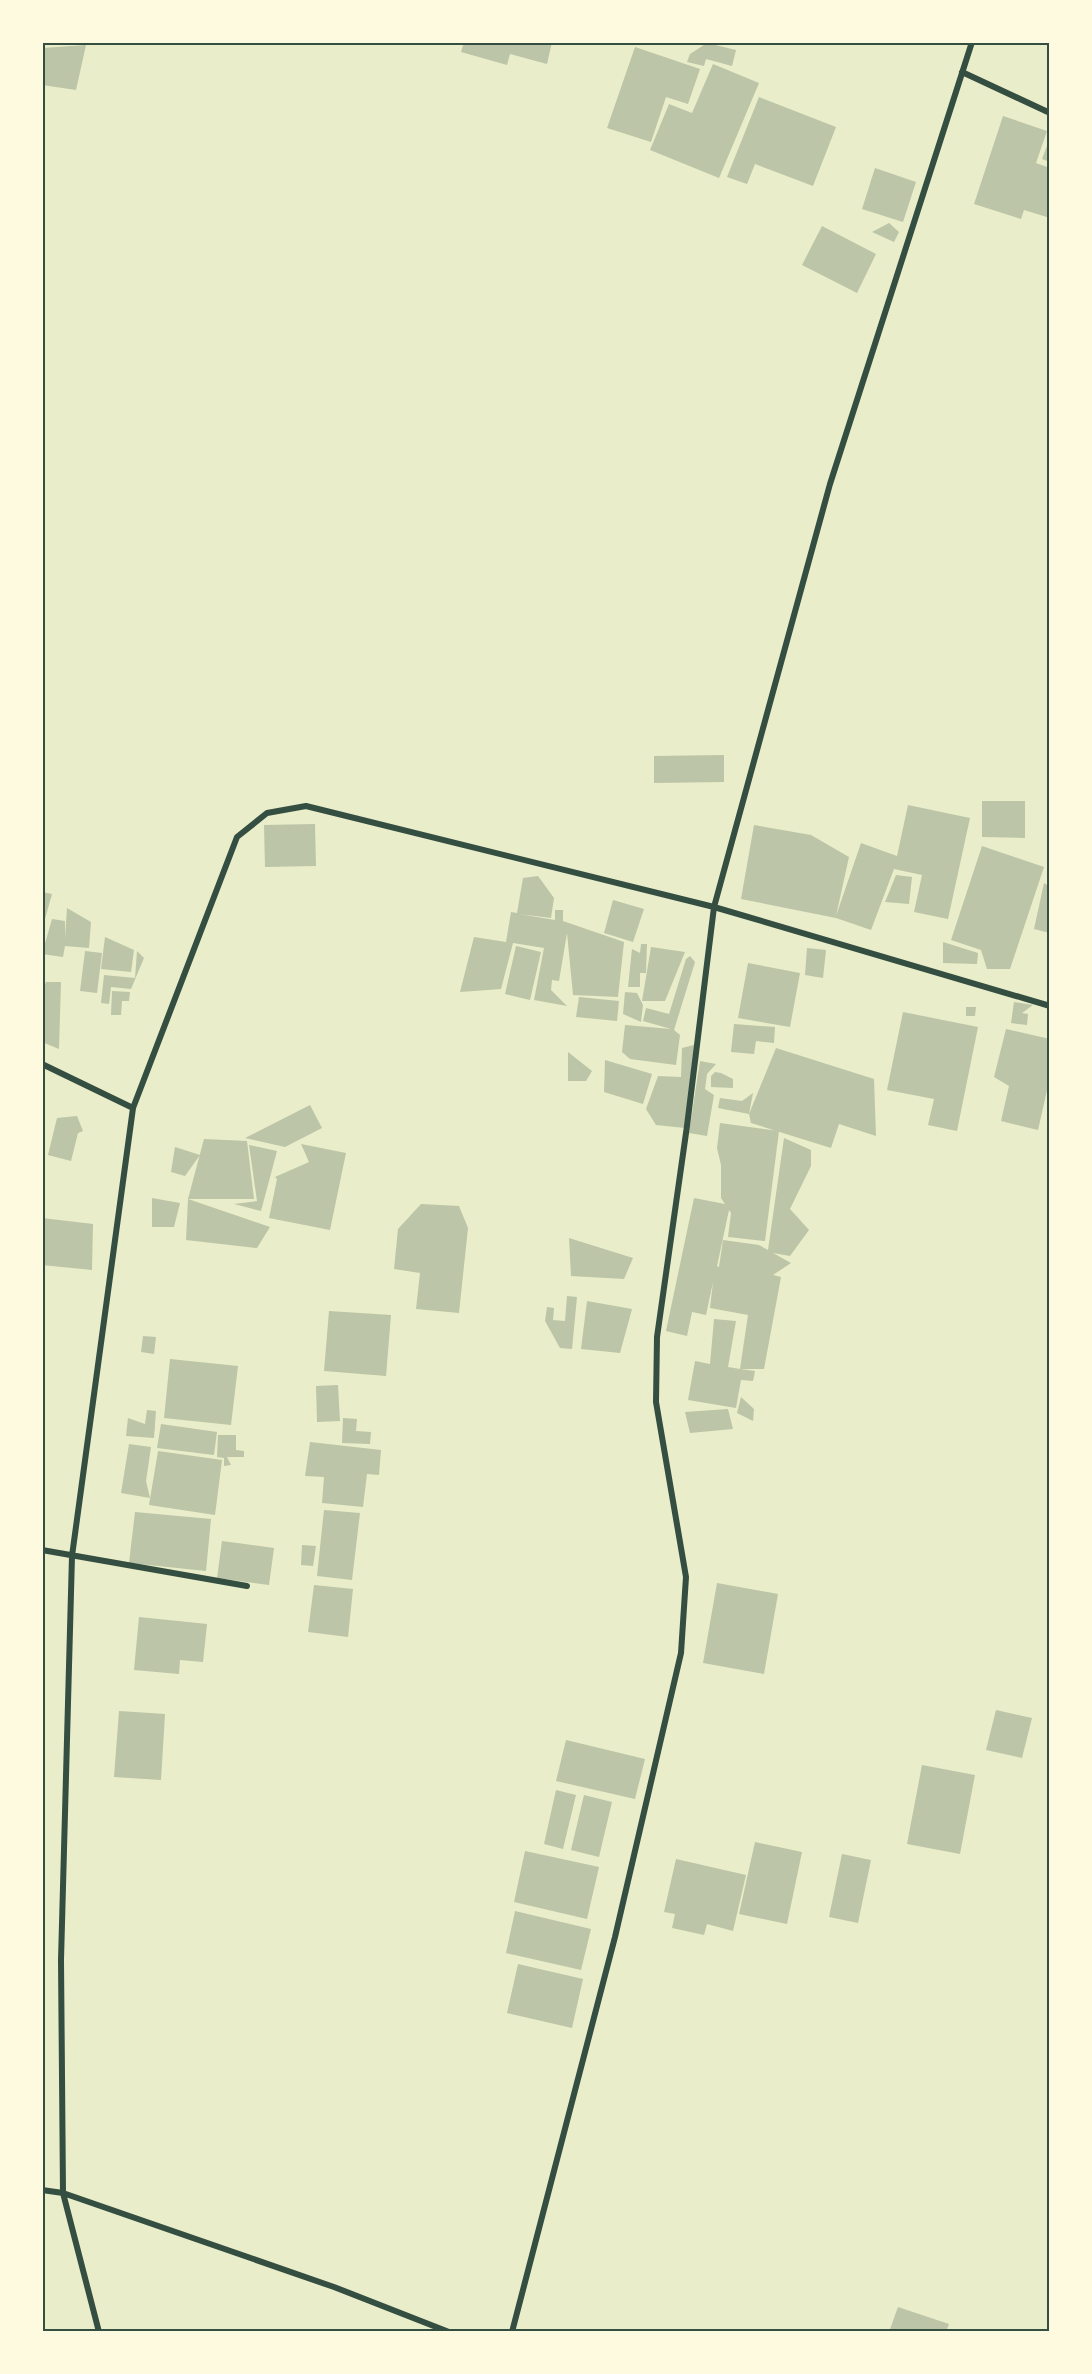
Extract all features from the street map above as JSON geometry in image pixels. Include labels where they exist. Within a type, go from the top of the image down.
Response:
[{"type":"street","points":[[512,2332],[615,1937],[681,1653],[686,1577],[656,1402],[657,1336],[687,1126],[714,907],[830,484],[972,42]]},
{"type":"street","points":[[962,72],[1050,113]]},
{"type":"street","points":[[99,2332],[63,2193],[61,1960],[72,1556],[133,1108],[237,837],[267,813],[306,806],[714,907],[1050,1005]]},
{"type":"street","points":[[42,1064],[133,1108]]},
{"type":"street","points":[[42,1550],[247,1586]]},
{"type":"street","points":[[42,2190],[63,2193],[334,2287],[449,2332]]},
{"type":"building","points":[[464,42],[552,42],[547,64],[510,54],[507,65],[461,52]]},
{"type":"building","points":[[707,43],[736,50],[732,66],[706,59],[704,66],[687,62],[690,54]]},
{"type":"building","points":[[86,45],[76,90],[42,85],[43,48]]},
{"type":"building","points":[[635,47],[700,69],[688,104],[666,97],[651,142],[607,128]]},
{"type":"building","points":[[713,64],[759,83],[719,178],[650,150],[669,104],[692,113]]},
{"type":"building","points":[[759,97],[836,127],[813,186],[755,164],[747,184],[727,177]]},
{"type":"building","points":[[1003,116],[1047,131],[1036,163],[1050,168],[1050,218],[1024,210],[1021,219],[974,204]]},
{"type":"building","points":[[1050,138],[1050,162],[1042,159]]},
{"type":"building","points":[[875,168],[916,182],[903,222],[862,209]]},
{"type":"building","points":[[889,223],[899,232],[894,242],[872,232]]},
{"type":"building","points":[[822,226],[876,254],[857,293],[802,265]]},
{"type":"building","points":[[724,755],[724,782],[654,783],[654,756]]},
{"type":"building","points":[[982,801],[1025,801],[1025,838],[982,837]]},
{"type":"building","points":[[908,805],[970,818],[948,919],[914,912],[922,875],[894,869],[871,930],[836,918],[741,899],[754,825],[811,835],[849,857],[836,916],[861,843],[897,856]]},
{"type":"building","points":[[315,824],[316,866],[265,867],[264,825]]},
{"type":"building","points":[[982,846],[1044,867],[1010,969],[987,969],[981,950],[951,940]]},
{"type":"building","points":[[896,875],[912,877],[909,904],[885,902]]},
{"type":"building","points":[[538,876],[554,898],[551,918],[519,914],[555,920],[555,910],[563,910],[563,921],[624,942],[618,997],[573,995],[567,933],[559,981],[552,980],[551,990],[567,1006],[534,1000],[544,948],[513,943],[501,989],[460,992],[474,937],[506,942],[511,912],[517,913],[523,878]]},
{"type":"building","points":[[1044,883],[1050,887],[1050,933],[1034,929]]},
{"type":"building","points":[[42,892],[52,894],[43,926],[42,926]]},
{"type":"building","points":[[613,900],[644,909],[633,942],[604,933]]},
{"type":"building","points":[[67,908],[91,922],[89,948],[65,946],[63,957],[42,954],[52,919],[65,921],[65,939]]},
{"type":"building","points":[[105,937],[134,950],[131,972],[101,969]]},
{"type":"building","points":[[943,942],[978,953],[977,964],[943,963]]},
{"type":"building","points":[[641,944],[647,944],[646,973],[640,973],[640,987],[628,987],[632,949],[640,953]]},
{"type":"building","points":[[516,946],[541,952],[530,1000],[505,994]]},
{"type":"building","points":[[651,947],[685,952],[665,1001],[642,1001]]},
{"type":"building","points":[[807,948],[826,950],[823,978],[805,975]]},
{"type":"building","points":[[85,951],[102,953],[97,993],[80,991]]},
{"type":"building","points":[[137,951],[144,958],[131,989],[111,987],[109,1004],[101,1003],[104,975],[135,978]]},
{"type":"building","points":[[690,956],[695,962],[674,1030],[680,1035],[676,1065],[630,1059],[622,1052],[625,1025],[671,1029],[643,1021],[646,1008],[669,1014],[686,959]]},
{"type":"building","points":[[748,963],[800,973],[790,1027],[738,1018]]},
{"type":"building","points":[[46,982],[61,982],[59,1049],[42,1042],[42,992]]},
{"type":"building","points":[[112,991],[130,992],[129,1001],[122,1001],[121,1015],[111,1015]]},
{"type":"building","points":[[625,992],[637,993],[643,1005],[641,1022],[623,1014]]},
{"type":"building","points":[[579,997],[619,1001],[617,1021],[576,1017]]},
{"type":"building","points":[[1014,1002],[1033,1005],[1022,1013],[1028,1014],[1027,1025],[1011,1023]]},
{"type":"building","points":[[966,1007],[976,1007],[975,1016],[966,1016]]},
{"type":"building","points":[[903,1012],[978,1027],[957,1131],[928,1125],[934,1099],[887,1090]]},
{"type":"building","points":[[734,1024],[775,1027],[774,1043],[756,1041],[754,1054],[731,1052]]},
{"type":"building","points":[[1006,1029],[1050,1039],[1050,1077],[1038,1130],[1001,1121],[1009,1086],[994,1077]]},
{"type":"building","points":[[694,1045],[685,1128],[656,1125],[646,1109],[658,1076],[681,1077],[682,1048]]},
{"type":"building","points":[[776,1048],[874,1079],[876,1136],[839,1124],[831,1148],[751,1123],[749,1114]]},
{"type":"building","points":[[568,1052],[592,1071],[586,1081],[568,1081]]},
{"type":"building","points":[[605,1060],[652,1074],[643,1104],[604,1092]]},
{"type":"building","points":[[700,1061],[716,1064],[707,1074],[705,1089],[714,1095],[707,1136],[689,1133]]},
{"type":"building","points":[[715,1072],[733,1079],[733,1088],[711,1087],[711,1076]]},
{"type":"building","points":[[753,1093],[749,1114],[718,1108],[720,1098],[742,1101]]},
{"type":"building","points":[[310,1105],[322,1128],[285,1147],[245,1138]]},
{"type":"building","points":[[77,1116],[83,1131],[78,1133],[71,1161],[48,1155],[57,1118]]},
{"type":"building","points":[[720,1123],[779,1131],[765,1241],[728,1237],[731,1213],[729,1210],[717,1266],[719,1267],[723,1240],[759,1245],[768,1250],[784,1138],[811,1150],[811,1166],[790,1209],[809,1230],[790,1256],[773,1253],[791,1263],[773,1275],[781,1277],[764,1369],[740,1369],[748,1315],[710,1308],[713,1282],[706,1315],[692,1312],[687,1336],[666,1331],[694,1198],[725,1204],[721,1198],[721,1165],[717,1148]]},
{"type":"building","points":[[204,1139],[247,1141],[254,1199],[188,1199]]},
{"type":"building","points":[[301,1144],[346,1153],[330,1230],[269,1218],[277,1179],[275,1177],[309,1162]]},
{"type":"building","points":[[249,1145],[277,1151],[261,1211],[234,1204],[257,1201]]},
{"type":"building","points":[[175,1147],[200,1155],[185,1176],[171,1172]]},
{"type":"building","points":[[152,1198],[180,1203],[174,1227],[152,1227]]},
{"type":"building","points":[[188,1199],[270,1227],[257,1248],[186,1240]]},
{"type":"building","points":[[421,1204],[459,1206],[468,1228],[459,1313],[416,1309],[420,1273],[394,1269],[398,1229]]},
{"type":"building","points":[[42,1218],[93,1224],[92,1270],[42,1265]]},
{"type":"building","points":[[569,1238],[633,1258],[624,1279],[571,1276]]},
{"type":"building","points":[[567,1296],[577,1297],[572,1349],[560,1348],[545,1321],[547,1307],[554,1308],[553,1320],[565,1321]]},
{"type":"building","points":[[587,1301],[632,1309],[620,1353],[581,1349]]},
{"type":"building","points":[[329,1311],[391,1315],[386,1376],[324,1371]]},
{"type":"building","points":[[714,1319],[736,1321],[728,1367],[755,1371],[753,1381],[741,1380],[736,1408],[688,1400],[695,1361],[710,1364]]},
{"type":"building","points":[[143,1336],[156,1337],[154,1354],[141,1352]]},
{"type":"building","points":[[170,1359],[238,1366],[231,1425],[164,1418]]},
{"type":"building","points":[[338,1385],[340,1421],[317,1422],[316,1386]]},
{"type":"building","points":[[741,1397],[754,1409],[753,1421],[737,1413]]},
{"type":"building","points":[[728,1409],[733,1429],[690,1433],[685,1412]]},
{"type":"building","points":[[147,1410],[156,1411],[154,1438],[126,1436],[128,1418],[145,1424]]},
{"type":"building","points":[[343,1418],[357,1419],[356,1431],[371,1432],[370,1444],[342,1443]]},
{"type":"building","points":[[161,1424],[217,1432],[214,1455],[157,1448]]},
{"type":"building","points":[[218,1435],[236,1435],[236,1450],[244,1451],[244,1457],[227,1457],[231,1465],[224,1466],[224,1458],[217,1457]]},
{"type":"building","points":[[310,1442],[381,1450],[379,1475],[367,1474],[363,1507],[322,1503],[324,1477],[305,1476]]},
{"type":"building","points":[[129,1444],[151,1447],[146,1481],[150,1498],[121,1493]]},
{"type":"building","points":[[158,1451],[222,1460],[215,1515],[149,1505]]},
{"type":"building","points":[[324,1510],[360,1513],[352,1580],[317,1576]]},
{"type":"building","points":[[135,1512],[211,1519],[206,1571],[129,1563]]},
{"type":"building","points":[[222,1541],[274,1548],[269,1585],[217,1578]]},
{"type":"building","points":[[302,1545],[316,1546],[313,1566],[301,1565]]},
{"type":"building","points":[[717,1583],[778,1594],[764,1674],[703,1663]]},
{"type":"building","points":[[314,1585],[353,1589],[348,1637],[308,1632]]},
{"type":"building","points":[[139,1617],[207,1624],[203,1662],[180,1660],[179,1674],[134,1670]]},
{"type":"building","points":[[996,1710],[1032,1718],[1022,1758],[986,1750]]},
{"type":"building","points":[[119,1711],[165,1714],[161,1780],[114,1777]]},
{"type":"building","points":[[566,1740],[645,1759],[635,1799],[556,1781]]},
{"type":"building","points":[[922,1765],[975,1775],[960,1854],[907,1844]]},
{"type":"building","points":[[556,1790],[576,1795],[563,1849],[544,1844]]},
{"type":"building","points":[[584,1795],[612,1802],[599,1857],[571,1850]]},
{"type":"building","points":[[755,1842],[802,1852],[787,1924],[739,1914]]},
{"type":"building","points":[[525,1851],[599,1867],[587,1919],[514,1902]]},
{"type":"building","points":[[842,1854],[871,1860],[858,1923],[829,1917]]},
{"type":"building","points":[[676,1859],[746,1875],[733,1931],[707,1924],[704,1935],[672,1928],[675,1914],[664,1912]]},
{"type":"building","points":[[515,1911],[591,1929],[581,1970],[506,1953]]},
{"type":"building","points":[[518,1964],[583,1979],[572,2028],[507,2013]]},
{"type":"building","points":[[898,2307],[949,2324],[946,2332],[889,2332]]}]
